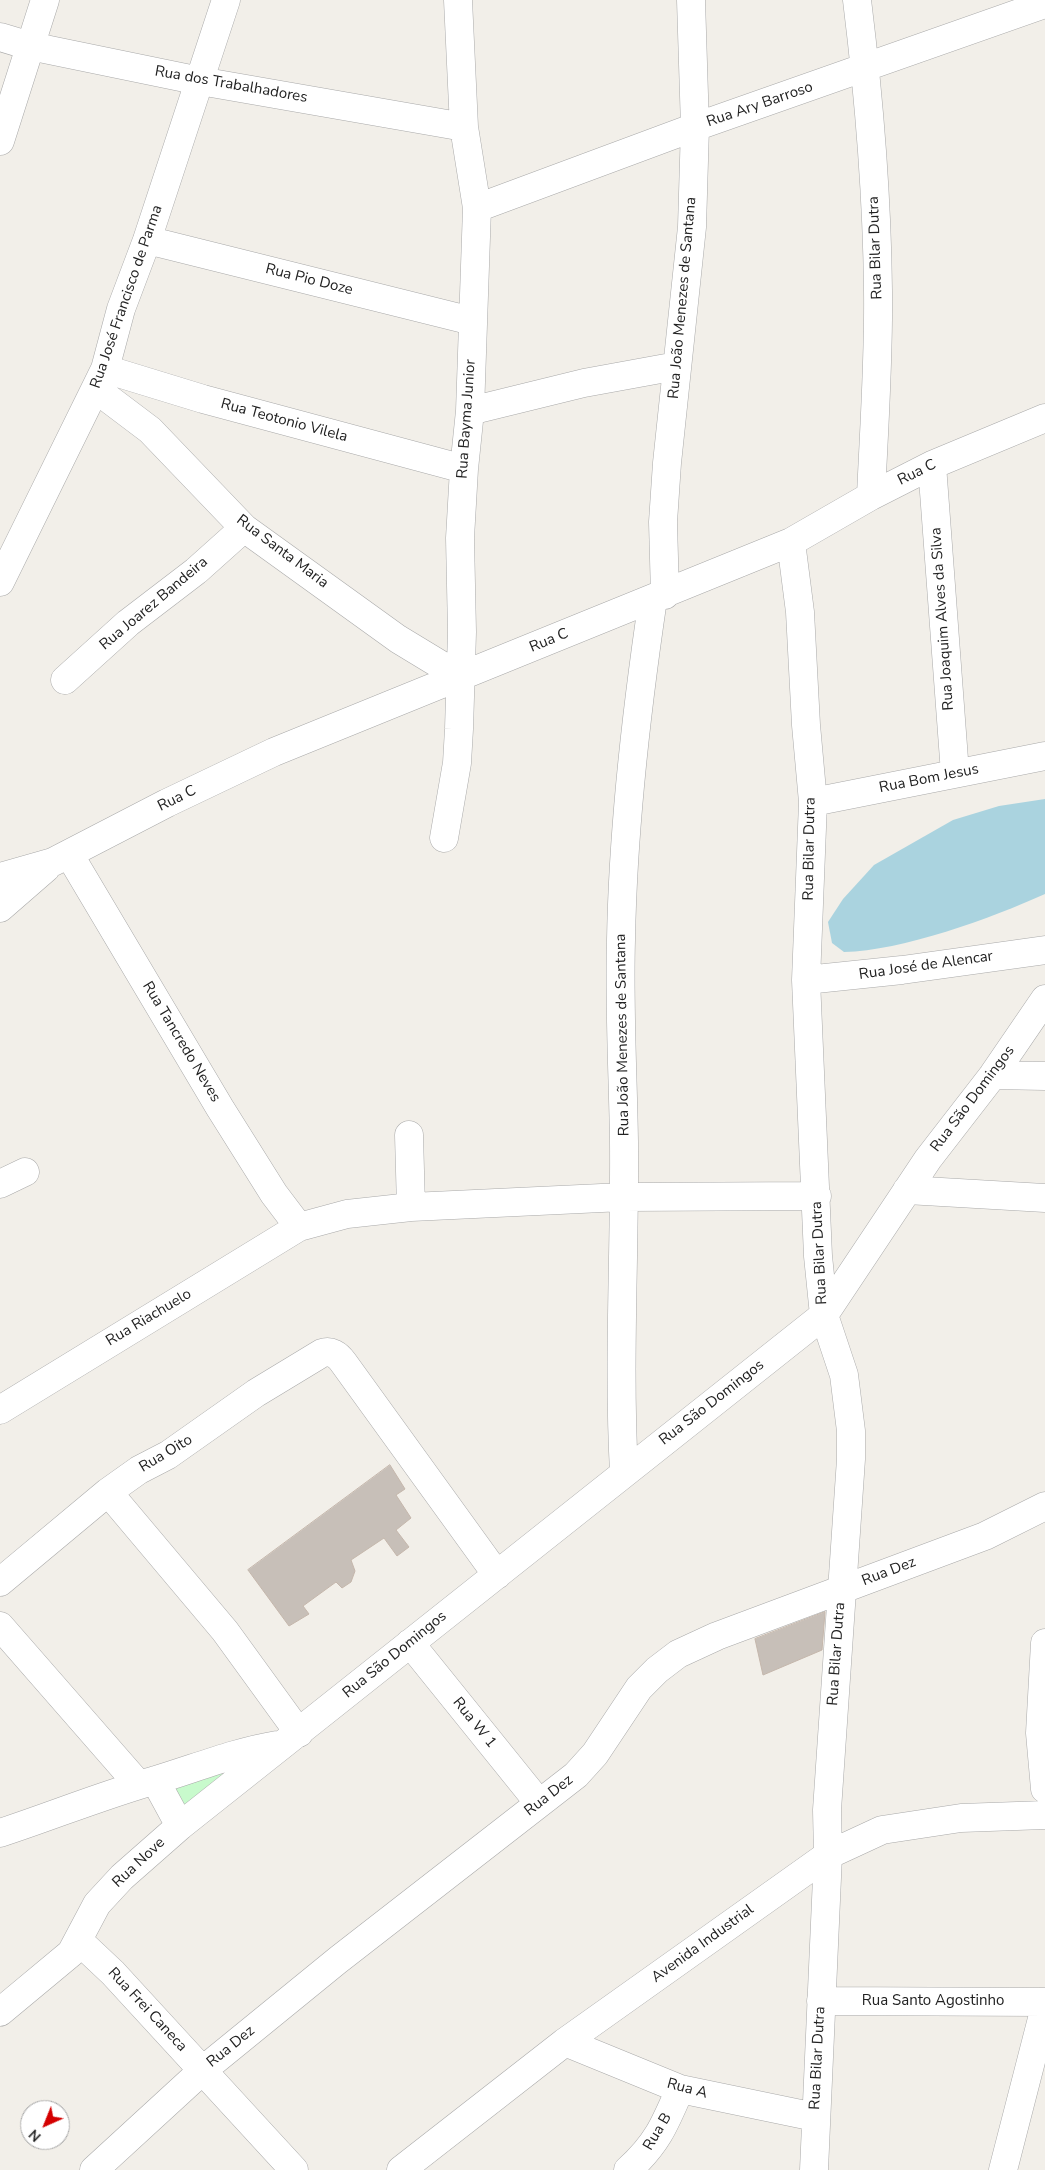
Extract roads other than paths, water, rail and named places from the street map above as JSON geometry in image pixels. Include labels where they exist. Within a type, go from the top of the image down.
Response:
[{"type":"street","points":[[0,141],[44,0]]},
{"type":"street","name":"Rua José Francisco de Parma","points":[[0,582],[46,485],[101,379],[121,309],[147,240],[226,0]]},
{"type":"street","name":"Rua Bayma Junior","points":[[444,838],[457,763],[462,632],[460,538],[470,411],[477,208],[464,127],[458,0]]},
{"type":"street","name":"Rua João Menezes de Santana","points":[[624,1472],[620,1403],[624,1143],[620,1024],[624,871],[638,699],[659,597],[663,522],[692,227],[695,127],[691,0]]},
{"type":"street","name":"Rua Bilar Dutra","points":[[857,0],[866,69],[874,168],[878,292],[871,496]]},
{"type":"street","name":"Rua Ary Barroso","points":[[477,208],[695,127],[866,69],[1045,4]]},
{"type":"street","name":"Rua dos Trabalhadores","points":[[0,37],[30,46],[200,81],[464,127]]},
{"type":"street","name":"Rua Pio Doze","points":[[147,240],[472,321]]},
{"type":"street","points":[[470,411],[584,383],[678,366]]},
{"type":"street","name":"Rua Teotonio Vilela","points":[[101,379],[203,399],[464,469]]},
{"type":"street","name":"Rua Santa Maria","points":[[101,379],[244,528],[398,639],[460,676]]},
{"type":"street","name":"Rua C","points":[[0,877],[61,858],[167,803],[274,752],[791,542],[871,496],[932,466],[1045,418]]},
{"type":"street","name":"Rua Joaquim Alves da Silva","points":[[932,466],[955,773]]},
{"type":"street","name":"Rua Joarez Bandeira","points":[[65,680],[128,623],[196,570],[244,528]]},
{"type":"street","name":"Rua Bilar Dutra","points":[[791,542],[800,612],[806,725],[813,802],[806,980],[808,1063],[817,1196],[818,1256],[824,1315],[844,1375],[851,1431],[827,1810],[828,1855],[814,2170]]},
{"type":"street","name":"Rua Bom Jesus","points":[[813,802],[1045,756]]},
{"type":"street","name":"Rua C","points":[[0,908],[61,858]]},
{"type":"street","name":"Rua Tancredo Neves","points":[[61,858],[274,1194],[299,1227]]},
{"type":"street","name":"Rua José de Alencar","points":[[806,980],[902,970],[1045,950]]},
{"type":"street","name":"Rua São Domingos","points":[[0,1833],[220,1758],[291,1739],[624,1472],[824,1315],[907,1190],[993,1075],[1045,999]]},
{"type":"street","points":[[993,1075],[1045,1076]]},
{"type":"street","points":[[409,1135],[411,1207]]},
{"type":"street","points":[[0,1184],[25,1172]]},
{"type":"street","points":[[907,1190],[1045,1198]]},
{"type":"street","name":"Rua Riachuelo","points":[[0,1410],[299,1227],[347,1214],[411,1207],[623,1197],[817,1196]]},
{"type":"street","name":"Rua Oito","points":[[0,1582],[108,1492],[139,1470],[168,1455],[256,1393],[322,1353],[333,1353],[343,1362],[497,1575]]},
{"type":"street","points":[[108,1492],[225,1631],[291,1739]]},
{"type":"street","name":"Rua Dez","points":[[94,2170],[203,2070],[338,1960],[576,1775],[595,1754],[639,1688],[657,1670],[678,1654],[717,1636],[985,1536],[1045,1506]]},
{"type":"street","points":[[0,1626],[146,1782],[180,1826]]},
{"type":"street","points":[[1045,1642],[1040,1733],[1045,1789]]},
{"type":"street","name":"Rua W 1","points":[[410,1643],[539,1803]]},
{"type":"street","name":"Rua Nove","points":[[0,2012],[62,1961],[79,1941],[97,1904],[122,1876],[180,1826],[291,1739]]},
{"type":"street","name":"Avenida Industrial","points":[[401,2170],[565,2042],[828,1855],[860,1839],[890,1829],[961,1818],[1045,1815]]},
{"type":"street","name":"Rua Frei Caneca","points":[[79,1941],[113,1973],[294,2170]]},
{"type":"street","name":"Rua Santo Agostinho","points":[[821,2001],[1045,2002]]},
{"type":"street","points":[[1003,2170],[1045,2007]]},
{"type":"street","name":"Rua A","points":[[565,2042],[680,2089],[815,2117]]},
{"type":"street","name":"Rua B","points":[[628,2170],[647,2152],[656,2140],[680,2089]]},
{"type":"water","points":[[1045,799],[1045,894],[973,923],[919,940],[867,950],[844,952],[832,943],[828,922],[843,899],[874,865],[953,820],[999,806]]}]
